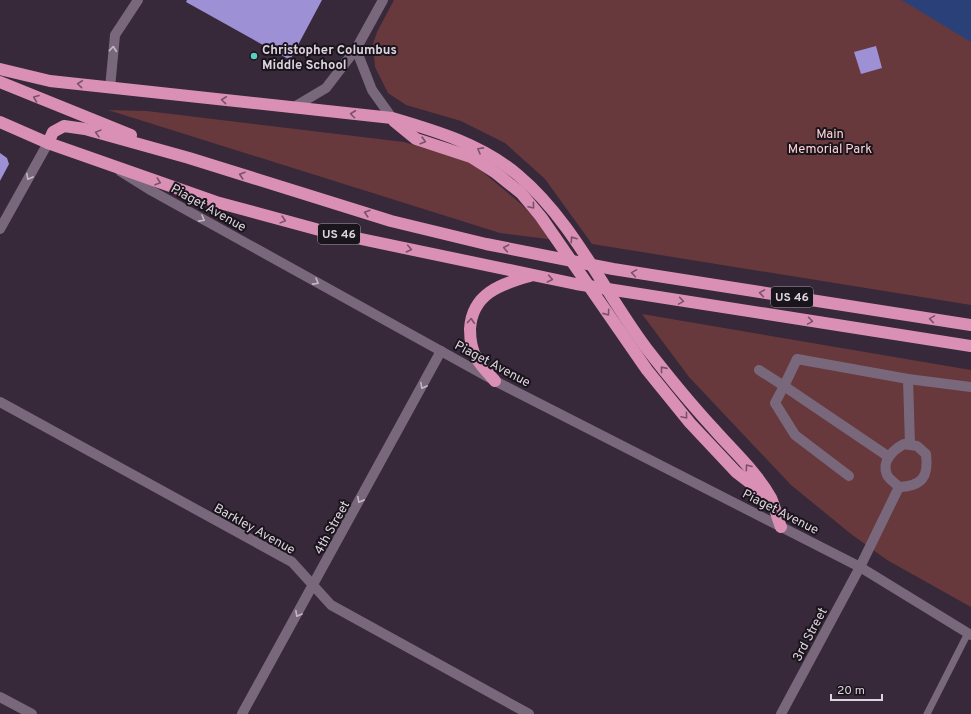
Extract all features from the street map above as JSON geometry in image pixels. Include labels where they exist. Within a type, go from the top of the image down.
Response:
[{"type":"highway","points":[[0,69],[50,81],[392,118],[443,133],[476,148],[517,174],[543,199],[562,222],[647,348],[713,428],[745,462],[771,498],[781,527]]},
{"type":"highway","name":"US 46","points":[[0,82],[190,158],[391,221],[486,244],[613,269],[971,325]]},
{"type":"highway","name":"Piaget Avenue","points":[[0,122],[48,143],[108,164]]},
{"type":"highway","points":[[48,143],[53,132],[64,126],[85,129],[190,158]]},
{"type":"highway","name":"US 46","points":[[108,164],[216,202],[316,229],[532,276],[629,293],[971,346]]},
{"type":"highway","points":[[495,381],[477,358],[470,337],[471,315],[485,295],[504,283],[532,276]]},
{"type":"street","points":[[110,88],[115,35],[138,0]]},
{"type":"street","points":[[294,107],[326,88],[356,49],[383,0]]},
{"type":"street","points":[[356,49],[372,90],[392,118]]},
{"type":"street","points":[[0,229],[48,143]]},
{"type":"street","name":"Piaget Avenue","points":[[108,164],[152,191],[495,381],[860,567],[970,634]]},
{"type":"street","name":"4th Street","points":[[242,714],[441,351]]},
{"type":"street","points":[[849,476],[795,435],[775,403],[797,359],[908,379],[971,387]]},
{"type":"street","points":[[759,370],[888,457]]},
{"type":"street","points":[[908,379],[910,445]]},
{"type":"street","name":"Barkley Avenue","points":[[0,402],[292,562],[331,605],[529,714]]},
{"type":"street","points":[[904,444],[910,445],[917,446],[926,454],[928,467],[922,480],[912,486],[899,487],[887,475],[886,461],[894,450],[904,444]]},
{"type":"street","name":"3rd Street","points":[[781,714],[860,567],[899,487]]},
{"type":"street","points":[[0,697],[32,714]]},
{"type":"lane","points":[[927,714],[970,634]]},
{"type":"green space","name":"Main Memorial Park","points":[[394,0],[971,0],[971,305],[592,244],[545,179],[505,143],[461,121],[406,105],[388,93],[375,67],[373,44],[377,32]]},
{"type":"green space","points":[[108,110],[147,111],[404,142],[472,163],[521,204],[555,240],[500,233]]},
{"type":"green space","points":[[642,314],[971,370],[971,607],[887,560],[851,534],[791,485],[689,377]]},
{"type":"water","points":[[901,0],[971,0],[971,42],[905,2]]},
{"type":"building","points":[[187,0],[322,0],[290,60],[186,2]]},
{"type":"building","points":[[876,46],[882,68],[861,74],[854,52]]},
{"type":"building","points":[[0,153],[7,158],[9,164],[0,181]]},
{"type":"place","name":"Christopher Columbus Middle School","points":[[254,56]]}]
